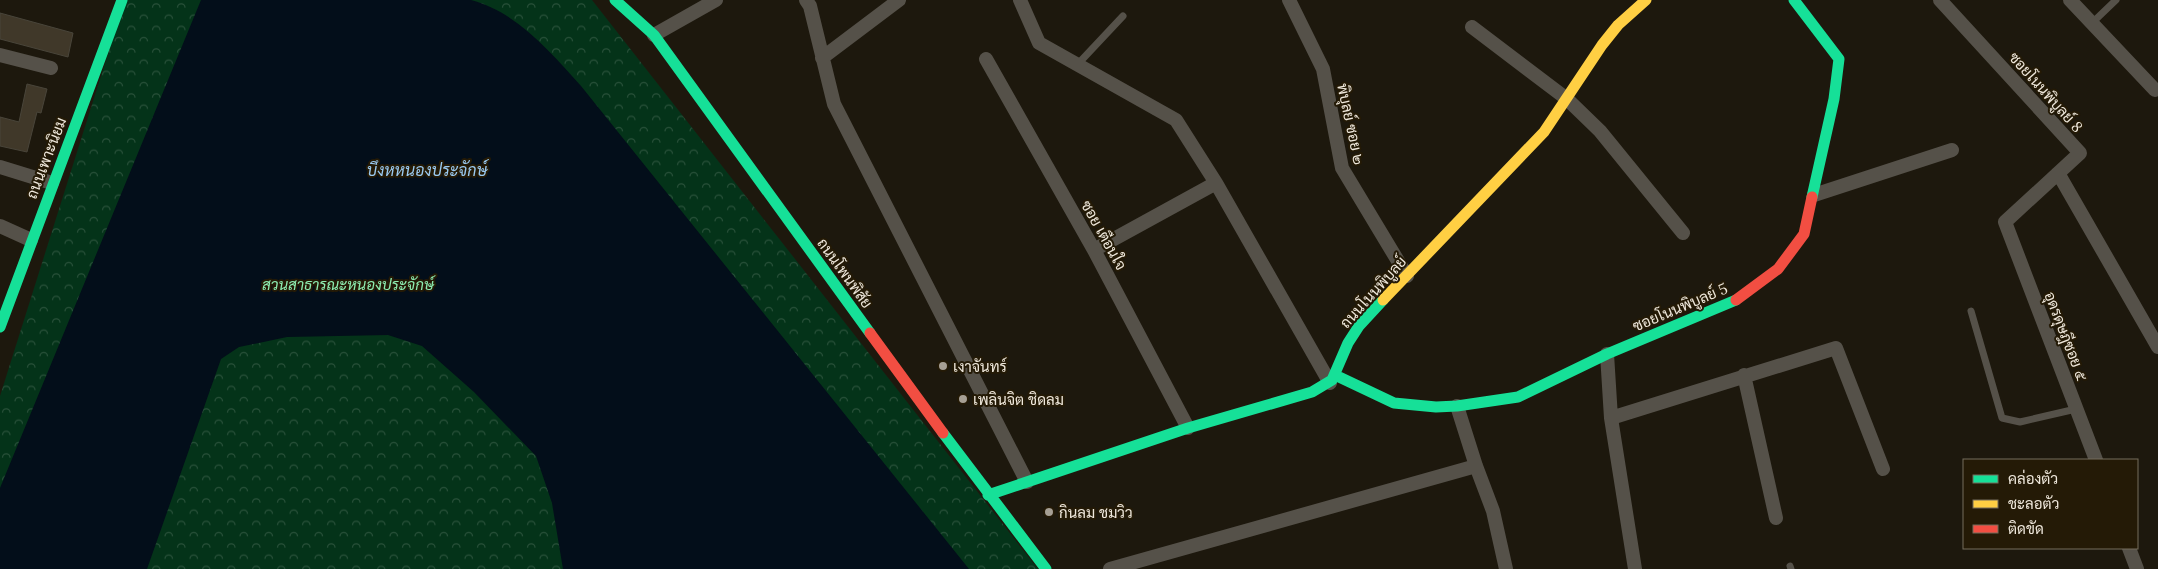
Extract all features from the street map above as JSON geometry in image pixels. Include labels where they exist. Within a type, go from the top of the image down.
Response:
[{"type":"street","name":"ถนนเพาะนิยม","points":[[0,327],[52,183],[122,0]]},
{"type":"street","name":"ถนนโพนพิสัย","points":[[615,0],[654,35],[988,495],[1046,569]]},
{"type":"street","points":[[654,35],[716,0]]},
{"type":"street","points":[[806,0],[810,6],[834,104],[1027,482]]},
{"type":"street","points":[[822,58],[899,0]]},
{"type":"street","points":[[988,495],[1188,428],[1312,392],[1333,380],[1216,183],[1176,120],[1076,66],[1039,43],[1020,0]]},
{"type":"street","name":"พิบุลย์ ซอย ๒","points":[[1289,0],[1323,69],[1342,168],[1407,276]]},
{"type":"street","name":"ถนนโนนพิบูลย์","points":[[1333,380],[1342,354],[1359,326],[1544,132],[1602,45],[1618,25],[1646,0]]},
{"type":"street","name":"ซอยโนนพิบูลย์ 5","points":[[1333,380],[1394,403],[1436,407],[1457,406],[1518,397],[1606,354],[1732,303],[1778,270],[1804,234],[1834,100],[1839,59],[1794,0]]},
{"type":"street","name":"ซอยโนนพิบูลย์ 8","points":[[1940,0],[2080,153],[2005,222]]},
{"type":"street","points":[[2070,0],[2155,90]]},
{"type":"street","points":[[1472,27],[1567,99],[1616,149],[1683,233]]},
{"type":"street","points":[[0,55],[50,68]]},
{"type":"street","name":"ซอย เตือนใจ","points":[[986,59],[1094,250],[1188,428]]},
{"type":"street","points":[[1814,195],[1952,150]]},
{"type":"street","points":[[0,168],[52,183]]},
{"type":"street","points":[[2058,173],[2158,347]]},
{"type":"street","points":[[1094,250],[1216,183]]},
{"type":"street","name":"อุดรดุษฎีซอย ๕","points":[[2005,222],[2096,459]]},
{"type":"street","points":[[0,226],[31,240]]},
{"type":"street","points":[[1611,418],[1744,375],[1836,348],[1883,469]]},
{"type":"street","points":[[1606,354],[1611,418],[1635,569]]},
{"type":"street","points":[[1744,375],[1776,518]]},
{"type":"street","points":[[1457,406],[1476,466],[1494,511],[1506,569]]},
{"type":"street","points":[[1110,569],[1476,466]]},
{"type":"street","points":[[2129,549],[2137,569]]},
{"type":"lane","points":[[2092,23],[2116,0]]},
{"type":"lane","points":[[1076,66],[1123,16]]},
{"type":"lane","points":[[1971,310],[2002,418],[2020,422],[2076,409]]},
{"type":"green space","name":"บึงหหนองประจักษ์","points":[[125,0],[592,0],[1038,569],[0,569],[0,396]]},
{"type":"water","name":"บึงหหนองประจักษ์","points":[[201,0],[471,0],[488,6],[518,24],[545,47],[581,86],[969,569],[563,569],[552,503],[536,456],[474,392],[422,346],[388,335],[287,337],[239,347],[221,359],[147,569],[0,569],[0,488]]},
{"type":"building","points":[[0,13],[73,33],[68,57],[0,39]]},
{"type":"building","points":[[27,84],[47,89],[41,113],[37,112],[27,152],[0,146],[0,117],[19,122]]},
{"type":"traffic: fast","points":[[0,327],[122,0]]},
{"type":"traffic: fast","points":[[615,0],[654,35],[870,333]]},
{"type":"traffic: fast","points":[[1794,0],[1839,59],[1834,99],[1812,197]]},
{"type":"traffic: fast","points":[[988,495],[1188,428],[1312,392],[1332,380],[1348,343],[1359,326],[1383,300]]},
{"type":"traffic: fast","points":[[1337,376],[1394,403],[1436,407],[1457,406],[1518,397],[1607,354],[1736,300]]},
{"type":"traffic: fast","points":[[943,433],[1046,569]]},
{"type":"traffic: slow","points":[[1383,300],[1544,132],[1602,45],[1618,25],[1646,0]]},
{"type":"traffic: jam","points":[[1736,300],[1778,269],[1804,234],[1812,197]]},
{"type":"traffic: jam","points":[[870,333],[943,433]]},
{"type":"place","name":"เงาจันทร์","points":[[943,366]]},
{"type":"place","name":"เพลินจิต ชิดลม","points":[[963,399]]},
{"type":"place","name":"กินลม ชมวิว","points":[[1049,512]]},
{"type":"park label","name":"สวนสาธารณะหนองประจักษ์","points":[[348,284]]}]
